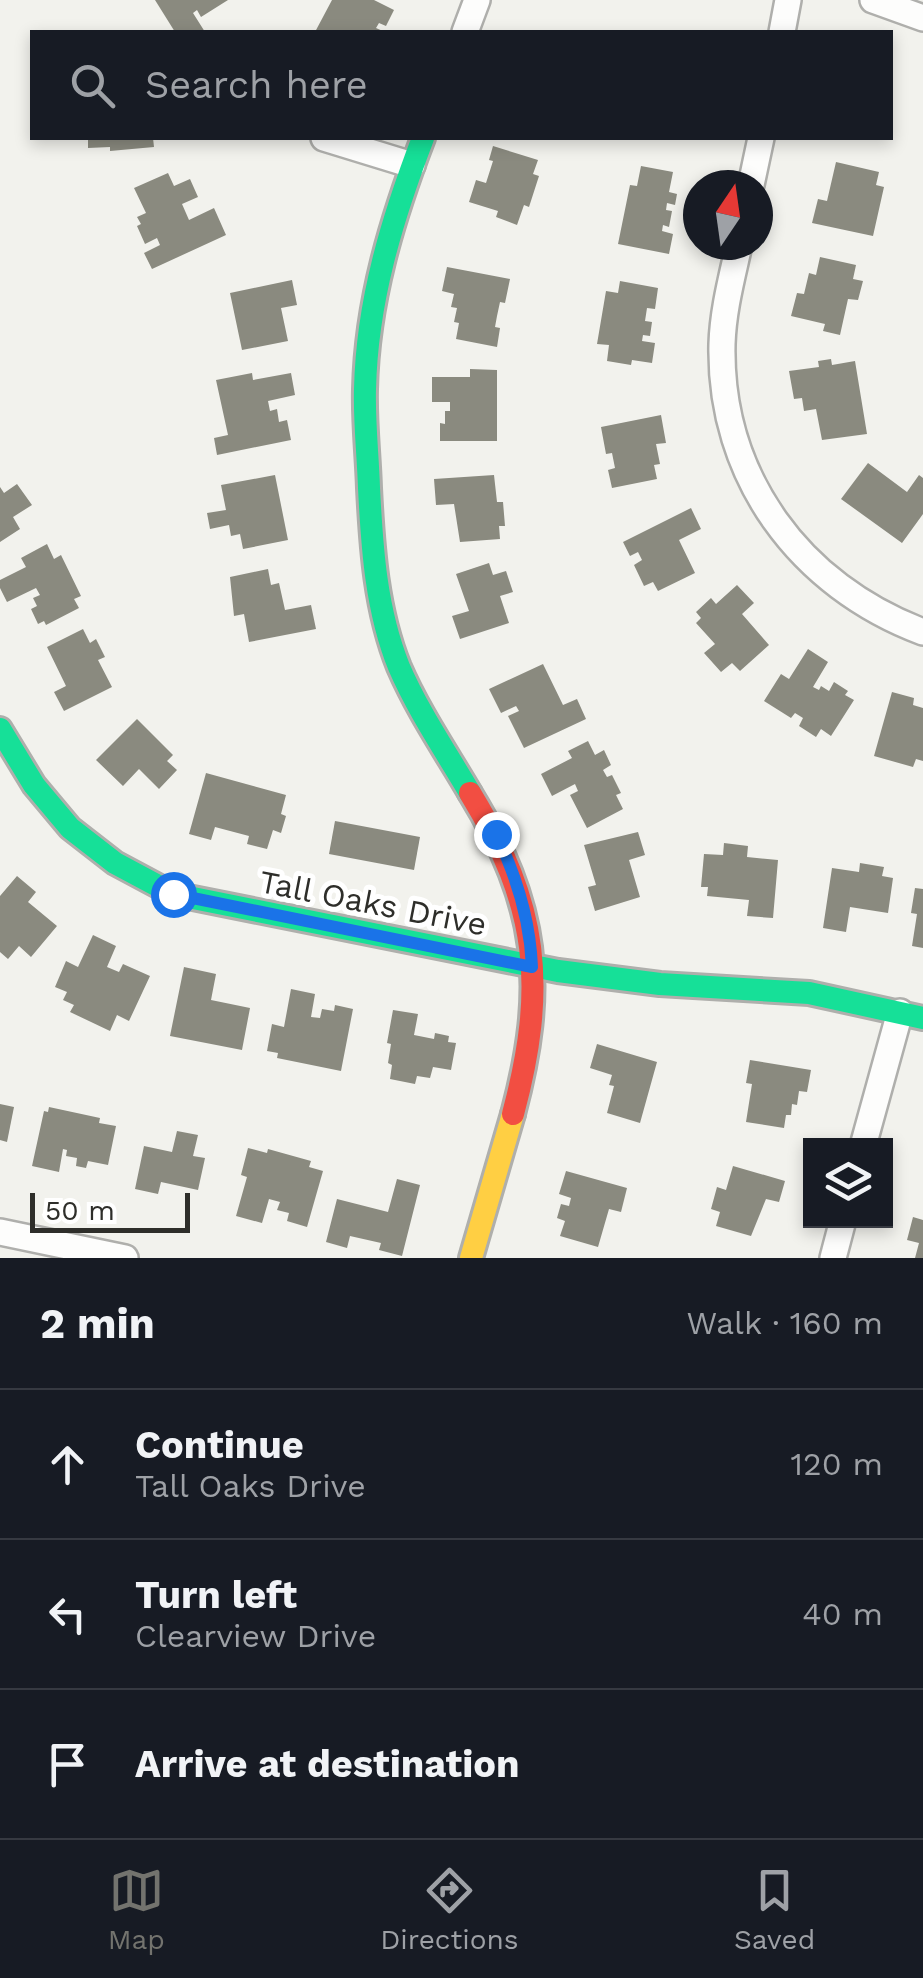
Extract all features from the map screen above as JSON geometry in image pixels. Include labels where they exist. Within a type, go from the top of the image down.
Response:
[{"type":"street","points":[[466,30],[477,0]]},
{"type":"street","points":[[782,30],[788,0]]},
{"type":"street","points":[[873,0],[923,18]]},
{"type":"street","points":[[330,140],[412,166]]},
{"type":"street","points":[[422,140],[382,256],[366,349],[373,568],[389,640],[403,676],[496,834],[516,877],[528,926],[534,992],[527,1047],[471,1258]]},
{"type":"street","points":[[754,170],[761,140]]},
{"type":"street","points":[[735,260],[724,321],[723,375],[734,435],[757,492],[789,540],[838,588],[875,612],[923,632]]},
{"type":"street","name":"Tall Oaks Drive","points":[[0,729],[36,792],[56,815],[88,846],[119,868],[159,888],[220,906],[532,967],[660,984],[809,993],[911,1015]]},
{"type":"street","points":[[867,1138],[911,1015]]},
{"type":"street","points":[[833,1258],[841,1228]]},
{"type":"street","points":[[0,1232],[125,1258]]},
{"type":"building","points":[[155,0],[228,0],[201,17],[197,10],[193,13],[204,30],[174,30]]},
{"type":"building","points":[[332,0],[374,0],[394,10],[386,26],[379,23],[376,28],[380,30],[316,30]]},
{"type":"building","points":[[88,140],[153,140],[154,147],[110,151],[110,147],[88,148]]},
{"type":"building","points":[[493,146],[538,160],[533,174],[539,176],[529,207],[524,205],[517,225],[496,217],[498,211],[469,202],[476,180],[486,183]]},
{"type":"building","points":[[836,162],[879,172],[876,185],[884,187],[873,236],[812,223],[818,199],[827,201]]},
{"type":"building","points":[[641,166],[673,172],[669,192],[677,194],[675,205],[667,203],[666,210],[672,211],[669,227],[663,225],[662,231],[673,234],[669,254],[618,244],[630,185],[637,186]]},
{"type":"building","points":[[168,173],[174,186],[190,179],[198,197],[182,204],[189,220],[214,208],[226,235],[152,269],[144,253],[160,245],[157,238],[145,244],[137,217],[146,213],[134,188]]},
{"type":"building","points":[[820,257],[856,265],[853,279],[863,281],[858,300],[848,299],[840,335],[823,331],[825,324],[791,316],[797,293],[804,294],[809,273],[816,275]]},
{"type":"building","points":[[447,267],[510,279],[505,303],[500,302],[497,316],[497,347],[456,339],[459,323],[454,322],[457,308],[451,307],[454,294],[442,291]]},
{"type":"building","points":[[292,280],[297,305],[281,308],[288,341],[242,350],[230,293]]},
{"type":"building","points":[[620,281],[658,288],[655,309],[647,308],[645,321],[652,322],[650,336],[643,335],[642,341],[655,343],[652,363],[607,361],[609,345],[597,344],[606,291],[618,293]]},
{"type":"building","points":[[831,359],[832,365],[855,361],[867,434],[822,440],[816,409],[804,411],[802,398],[794,399],[789,371],[819,367],[818,361]]},
{"type":"building","points":[[470,369],[497,370],[497,441],[440,441],[440,423],[445,424],[450,402],[432,402],[432,377],[470,377]]},
{"type":"building","points":[[252,373],[253,380],[291,373],[295,395],[268,401],[270,411],[277,409],[279,422],[287,420],[291,440],[217,455],[214,438],[228,435],[216,380]]},
{"type":"building","points":[[661,415],[666,443],[656,444],[660,464],[654,465],[657,479],[612,488],[608,470],[615,468],[612,453],[606,454],[601,427]]},
{"type":"building","points":[[868,463],[907,492],[919,475],[923,478],[923,514],[902,543],[841,499]]},
{"type":"building","points":[[275,475],[288,540],[243,549],[240,534],[231,536],[229,525],[210,529],[207,513],[226,510],[221,485]]},
{"type":"building","points":[[494,475],[497,502],[503,502],[505,526],[499,526],[500,539],[460,542],[454,504],[436,505],[434,479]]},
{"type":"building","points":[[17,484],[32,505],[13,517],[20,529],[0,542],[0,487],[4,493]]},
{"type":"building","points":[[691,508],[701,529],[679,540],[695,573],[658,591],[653,582],[644,586],[634,565],[642,560],[638,552],[630,556],[623,542]]},
{"type":"building","points":[[47,544],[54,559],[61,555],[81,596],[74,599],[79,608],[46,625],[44,621],[38,624],[31,609],[37,606],[33,598],[40,595],[36,588],[7,602],[0,580],[26,567],[21,558]]},
{"type":"building","points":[[489,563],[493,575],[506,571],[513,592],[500,596],[509,623],[460,639],[452,616],[469,611],[456,574]]},
{"type":"building","points":[[268,569],[271,585],[279,583],[285,610],[311,605],[316,629],[249,642],[244,614],[234,616],[230,577]]},
{"type":"building","points":[[737,585],[754,603],[742,614],[769,645],[740,671],[732,663],[721,672],[704,653],[715,644],[696,623],[701,618],[696,612],[711,598],[716,604]]},
{"type":"building","points":[[83,629],[90,643],[96,639],[105,657],[98,660],[112,687],[64,711],[54,692],[66,686],[47,647]]},
{"type":"building","points":[[808,649],[828,662],[813,687],[829,691],[834,682],[854,700],[831,736],[821,729],[816,737],[799,726],[803,718],[795,713],[791,718],[764,701],[781,674],[789,679]]},
{"type":"building","points":[[543,664],[563,705],[577,699],[586,719],[524,748],[508,716],[519,711],[516,706],[501,713],[489,689]]},
{"type":"building","points":[[892,692],[914,698],[913,705],[923,708],[923,761],[916,759],[913,767],[874,756]]},
{"type":"building","points":[[137,719],[173,755],[167,761],[177,770],[159,789],[139,769],[123,786],[96,760]]},
{"type":"building","points":[[588,741],[595,755],[604,750],[611,765],[603,770],[607,777],[612,775],[621,793],[616,795],[623,809],[587,828],[570,795],[578,791],[575,784],[552,796],[541,774],[572,758],[568,751]]},
{"type":"building","points":[[206,773],[286,795],[281,833],[273,830],[267,849],[247,844],[249,836],[215,827],[211,840],[189,834]]},
{"type":"building","points":[[335,821],[420,837],[414,870],[329,854]]},
{"type":"building","points":[[638,832],[645,855],[629,860],[640,897],[595,911],[588,887],[596,885],[584,845]]},
{"type":"building","points":[[724,843],[748,846],[747,857],[778,860],[773,918],[747,916],[749,900],[707,896],[708,887],[701,887],[704,854],[723,855]]},
{"type":"building","points":[[860,863],[884,867],[882,876],[893,878],[888,913],[850,907],[846,932],[823,928],[832,868],[859,872]]},
{"type":"building","points":[[17,876],[36,892],[28,902],[57,926],[31,957],[19,946],[8,959],[0,952],[0,896]]},
{"type":"building","points":[[915,888],[923,889],[923,948],[912,946],[917,914],[911,913]]},
{"type":"building","points":[[93,935],[116,946],[107,967],[119,972],[123,964],[150,976],[129,1021],[117,1015],[110,1031],[70,1012],[74,1005],[63,1000],[67,992],[55,987],[66,961],[78,967]]},
{"type":"building","points":[[184,967],[216,974],[211,1000],[250,1008],[242,1050],[170,1036]]},
{"type":"building","points":[[291,989],[315,994],[311,1017],[320,1018],[322,1009],[334,1011],[335,1005],[353,1009],[341,1071],[277,1058],[278,1053],[267,1051],[272,1024],[284,1027]]},
{"type":"building","points":[[393,1010],[418,1014],[414,1035],[434,1039],[435,1033],[449,1036],[448,1042],[456,1043],[451,1070],[433,1067],[430,1078],[417,1076],[415,1084],[390,1079],[391,1044],[387,1043]]},
{"type":"building","points":[[597,1044],[657,1062],[640,1123],[607,1113],[614,1086],[609,1085],[612,1075],[590,1068]]},
{"type":"building","points":[[750,1060],[811,1070],[807,1092],[799,1091],[797,1105],[792,1104],[784,1128],[746,1122],[752,1084],[746,1083]]},
{"type":"building","points":[[0,1104],[14,1107],[7,1142],[0,1140]]},
{"type":"building","points":[[49,1107],[100,1118],[99,1123],[116,1126],[108,1165],[88,1161],[86,1168],[76,1166],[77,1158],[66,1156],[67,1150],[63,1149],[59,1172],[32,1166],[44,1111],[48,1112]]},
{"type":"building","points":[[177,1131],[198,1135],[193,1156],[205,1158],[198,1190],[161,1182],[158,1194],[135,1189],[144,1146],[172,1152]]},
{"type":"building","points":[[248,1148],[267,1153],[268,1149],[311,1161],[309,1167],[323,1171],[307,1227],[287,1221],[289,1213],[277,1210],[280,1202],[269,1199],[262,1223],[236,1216],[247,1177],[241,1175]]},
{"type":"building","points":[[733,1166],[785,1181],[779,1202],[766,1199],[751,1236],[716,1226],[720,1212],[711,1209],[717,1187],[726,1190]]},
{"type":"building","points":[[566,1171],[627,1188],[621,1212],[609,1209],[598,1247],[560,1236],[565,1221],[557,1218],[561,1204],[569,1206],[571,1198],[559,1194]]},
{"type":"building","points":[[397,1179],[420,1185],[402,1256],[379,1250],[381,1243],[350,1236],[347,1248],[326,1242],[337,1199],[388,1212]]},
{"type":"building","points":[[913,1217],[923,1220],[923,1258],[915,1258],[919,1243],[907,1240]]},
{"type":"traffic: fast","points":[[422,140],[392,230],[371,324],[365,401],[372,533],[380,601],[399,667],[470,793]]},
{"type":"traffic: fast","points":[[0,729],[34,785],[70,828],[115,863],[173,894],[558,971],[660,984],[809,993],[923,1018]]},
{"type":"traffic: slow","points":[[471,1258],[513,1114]]},
{"type":"traffic: jam","points":[[470,793],[511,873],[530,948],[530,1026],[513,1114]]},
{"type":"route","points":[[173,894],[532,967],[525,910],[516,877],[496,834]]}]
